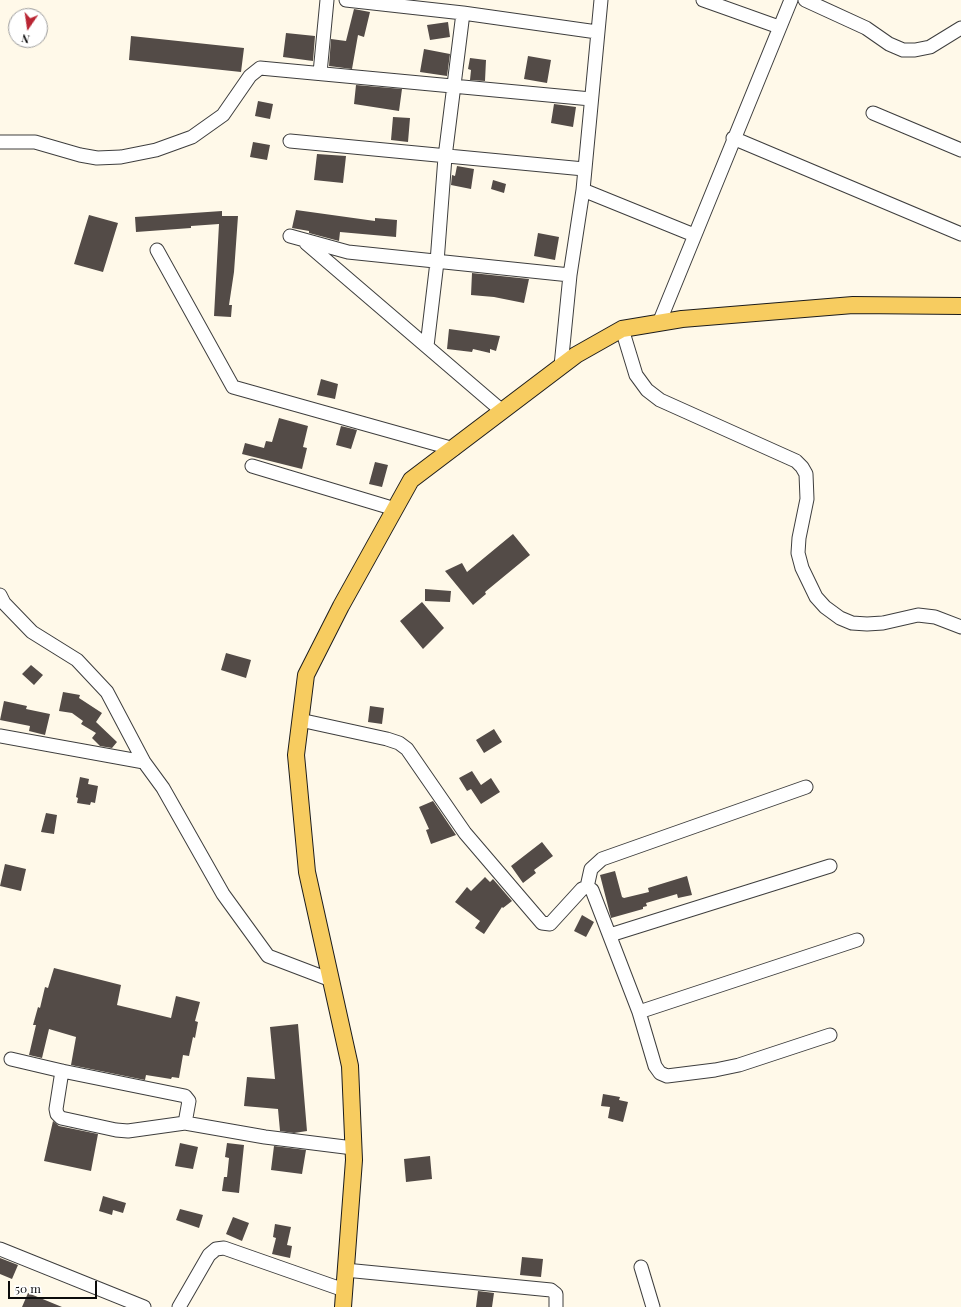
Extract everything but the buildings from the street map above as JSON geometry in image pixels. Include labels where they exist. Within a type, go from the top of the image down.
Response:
[{"type":"main road","points":[[343,1307],[353,1148],[350,1066],[307,872],[296,755],[306,675],[341,606],[411,480],[454,449],[576,355],[622,329],[682,319],[853,305],[961,306]]},
{"type":"street","points":[[320,73],[327,0]]},
{"type":"street","points":[[346,0],[463,13],[597,32]]},
{"type":"street","points":[[561,366],[570,275],[583,190],[601,0]]},
{"type":"street","points":[[703,0],[779,27]]},
{"type":"street","points":[[659,323],[733,138],[791,0]]},
{"type":"street","points":[[805,0],[866,28],[889,44],[903,50],[915,50],[930,47],[961,28]]},
{"type":"street","points":[[427,346],[445,157],[463,13]]},
{"type":"street","points":[[0,142],[35,142],[97,158],[121,157],[156,150],[192,137],[223,115],[250,76],[260,68],[591,99]]},
{"type":"street","points":[[873,113],[961,150]]},
{"type":"street","points":[[733,138],[961,234]]},
{"type":"street","points":[[290,141],[445,157],[584,169]]},
{"type":"street","points":[[583,190],[694,235]]},
{"type":"street","points":[[502,411],[427,346],[296,238],[348,252],[570,275]]},
{"type":"street","points":[[157,250],[233,387],[454,449]]},
{"type":"street","points":[[622,329],[636,375],[647,390],[660,400],[796,461],[802,467],[806,474],[807,499],[798,538],[798,553],[802,568],[816,597],[825,607],[840,618],[852,623],[883,623],[918,615],[934,617],[961,627]]},
{"type":"street","points":[[252,466],[395,508]]},
{"type":"street","points":[[1,602],[32,632],[77,660],[107,692],[144,762],[162,788],[223,894],[268,956],[331,980]]},
{"type":"street","points":[[300,720],[387,739],[399,743],[407,749],[465,834],[542,923],[550,924],[582,889],[587,887]]},
{"type":"street","points":[[0,736],[144,762]]},
{"type":"street","points":[[587,887],[591,869],[602,859],[806,787]]},
{"type":"street","points":[[610,935],[830,866]]},
{"type":"street","points":[[587,887],[592,890],[610,935],[639,1012],[655,1066],[660,1073],[668,1076],[715,1070],[739,1065],[830,1036]]},
{"type":"street","points":[[639,1012],[857,940]]},
{"type":"street","points":[[11,1059],[185,1096],[189,1102],[185,1124]]},
{"type":"street","points":[[62,1071],[56,1109],[57,1114],[61,1118],[128,1131],[185,1124],[265,1137],[353,1148]]},
{"type":"street","points":[[179,1307],[209,1255],[216,1250],[224,1248],[344,1290]]},
{"type":"street","points":[[0,1249],[144,1307]]},
{"type":"street","points":[[641,1267],[653,1307]]},
{"type":"street","points":[[346,1270],[551,1290],[556,1294],[556,1307]]}]
